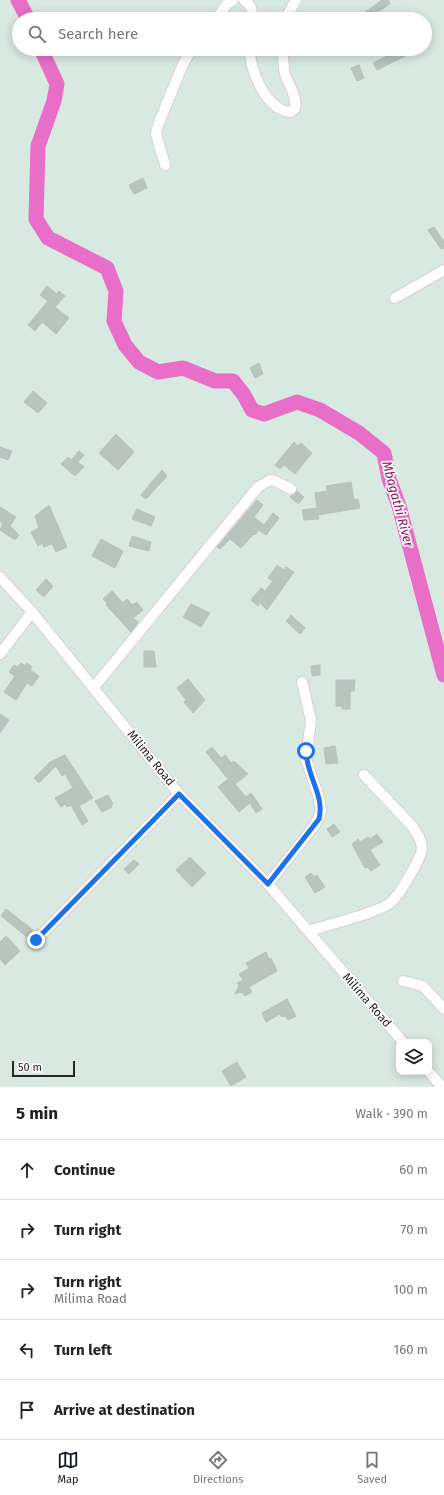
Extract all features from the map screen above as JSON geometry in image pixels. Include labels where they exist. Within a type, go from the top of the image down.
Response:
[{"type":"street","points":[[222,12],[233,0]]},
{"type":"street","points":[[244,0],[248,3],[253,12]]},
{"type":"street","points":[[289,12],[296,0]]},
{"type":"street","points":[[165,165],[156,134],[158,125],[188,56]]},
{"type":"street","points":[[250,56],[251,65],[254,72],[270,101],[284,112],[291,112],[296,108],[296,102],[285,75],[282,62],[282,56]]},
{"type":"street","points":[[395,298],[444,270]]},
{"type":"street","points":[[94,687],[258,487],[270,480],[291,489]]},
{"type":"street","name":"Milima Road","points":[[0,577],[32,612],[94,687],[179,794],[268,884],[400,1039]]},
{"type":"street","points":[[0,654],[32,612]]},
{"type":"street","points":[[268,884],[315,825],[321,812],[319,798],[306,759],[311,720],[302,682]]},
{"type":"street","points":[[308,931],[389,904],[399,893],[420,858],[423,847],[412,826],[364,775]]},
{"type":"street","points":[[36,940],[179,794]]},
{"type":"street","points":[[403,981],[423,986],[444,1009]]},
{"type":"street","points":[[432,1075],[442,1087]]},
{"type":"building","points":[[382,0],[388,0],[390,4],[378,12],[366,12]]},
{"type":"building","points":[[386,56],[405,56],[377,70],[373,63]]},
{"type":"building","points":[[359,65],[364,78],[357,81],[351,68]]},
{"type":"building","points":[[143,178],[147,188],[134,194],[129,185]]},
{"type":"building","points":[[434,227],[444,242],[444,248],[441,249],[428,230]]},
{"type":"building","points":[[47,286],[57,294],[59,291],[65,296],[55,307],[69,318],[56,334],[42,322],[35,331],[28,325],[48,301],[40,295]]},
{"type":"building","points":[[259,363],[263,374],[255,378],[250,368]]},
{"type":"building","points":[[33,391],[47,403],[38,413],[24,402]]},
{"type":"building","points":[[116,434],[134,452],[118,470],[99,453]]},
{"type":"building","points":[[294,442],[298,446],[301,443],[312,453],[295,474],[284,465],[280,469],[275,465]]},
{"type":"building","points":[[0,447],[12,451],[8,460],[0,457]]},
{"type":"building","points":[[79,451],[84,455],[78,462],[84,467],[75,476],[61,464],[68,457],[71,460]]},
{"type":"building","points":[[162,470],[167,476],[146,499],[141,495]]},
{"type":"building","points":[[351,482],[354,500],[358,499],[360,508],[318,515],[319,519],[304,520],[302,510],[317,508],[315,493],[327,491],[326,486]]},
{"type":"building","points":[[297,491],[304,497],[298,504],[290,497]]},
{"type":"building","points":[[257,500],[263,505],[254,517],[264,525],[273,513],[279,518],[266,535],[259,530],[241,548],[230,539],[220,549],[217,547]]},
{"type":"building","points":[[49,505],[67,547],[56,552],[52,544],[44,547],[42,543],[38,546],[31,532],[39,528],[35,516]]},
{"type":"building","points":[[0,507],[16,517],[10,526],[19,535],[15,540],[0,530],[3,523],[0,521]]},
{"type":"building","points":[[137,509],[155,517],[151,526],[132,519]]},
{"type":"building","points":[[132,536],[151,542],[149,551],[129,546]]},
{"type":"building","points":[[101,539],[123,551],[115,568],[92,556]]},
{"type":"building","points":[[277,565],[284,570],[286,567],[294,572],[267,610],[260,603],[258,606],[251,600],[261,588],[265,591],[273,581],[268,578]]},
{"type":"building","points":[[46,579],[53,586],[44,597],[36,590]]},
{"type":"building","points":[[112,591],[123,603],[127,599],[132,605],[137,602],[143,610],[133,618],[138,622],[131,632],[106,605],[107,603],[103,599]]},
{"type":"building","points":[[191,604],[210,613],[201,627],[183,617]]},
{"type":"building","points":[[291,615],[305,628],[300,634],[286,621]]},
{"type":"building","points":[[144,651],[154,651],[156,667],[144,667]]},
{"type":"building","points":[[21,663],[25,666],[27,663],[32,667],[30,670],[39,676],[32,686],[27,683],[16,700],[4,692],[15,676],[9,672],[14,665],[18,667]]},
{"type":"building","points":[[320,665],[320,675],[312,676],[311,666]]},
{"type":"building","points":[[188,679],[205,700],[193,713],[184,702],[186,700],[177,688]]},
{"type":"building","points":[[336,680],[355,680],[354,691],[350,691],[350,709],[342,709],[342,706],[336,706]]},
{"type":"building","points":[[0,714],[9,720],[0,733]]},
{"type":"building","points":[[335,746],[338,763],[326,764],[324,748]]},
{"type":"building","points":[[212,747],[221,758],[225,755],[231,763],[234,761],[248,774],[235,784],[246,797],[251,793],[262,809],[256,813],[250,803],[239,812],[218,787],[228,779],[206,752]]},
{"type":"building","points":[[65,755],[93,798],[79,806],[88,821],[82,825],[71,805],[67,807],[65,804],[61,807],[55,798],[73,788],[65,774],[62,776],[56,766],[39,783],[34,778],[50,762]]},
{"type":"building","points":[[108,795],[113,804],[111,805],[112,807],[102,812],[95,801]]},
{"type":"building","points":[[334,824],[340,832],[332,837],[327,829]]},
{"type":"building","points":[[377,834],[383,842],[370,850],[380,865],[371,871],[367,867],[365,868],[352,844],[358,839],[360,842],[368,837],[370,839]]},
{"type":"building","points":[[190,857],[206,873],[192,887],[176,870]]},
{"type":"building","points":[[134,860],[139,864],[129,874],[124,869]]},
{"type":"building","points":[[311,873],[314,877],[317,875],[325,887],[315,893],[305,877]]},
{"type":"building","points":[[6,909],[33,930],[27,937],[1,916]]},
{"type":"building","points":[[6,936],[20,951],[5,965],[0,959],[0,942]]},
{"type":"building","points":[[266,952],[269,959],[271,958],[277,971],[249,987],[252,992],[245,996],[242,992],[235,994],[239,986],[237,983],[243,980],[239,974],[249,968],[246,963]]},
{"type":"building","points":[[287,999],[296,1016],[288,1020],[285,1016],[282,1017],[280,1014],[266,1022],[262,1013]]},
{"type":"building","points":[[237,1062],[246,1077],[231,1086],[222,1071]]},
{"type":"waterway","name":"Mbagathi River","points":[[18,0],[24,12]]},
{"type":"waterway","name":"Mbagathi River","points":[[44,56],[57,84],[54,101],[38,146],[36,219],[48,238],[107,268],[116,291],[114,321],[125,345],[139,362],[158,372],[183,368],[215,381],[233,381],[244,395],[252,410],[264,414],[297,402],[320,410],[359,433],[384,453],[389,479],[399,506],[444,675]]},
{"type":"route","points":[[36,940],[179,794],[268,884],[315,825],[321,812],[319,798],[306,759],[306,751]]}]
